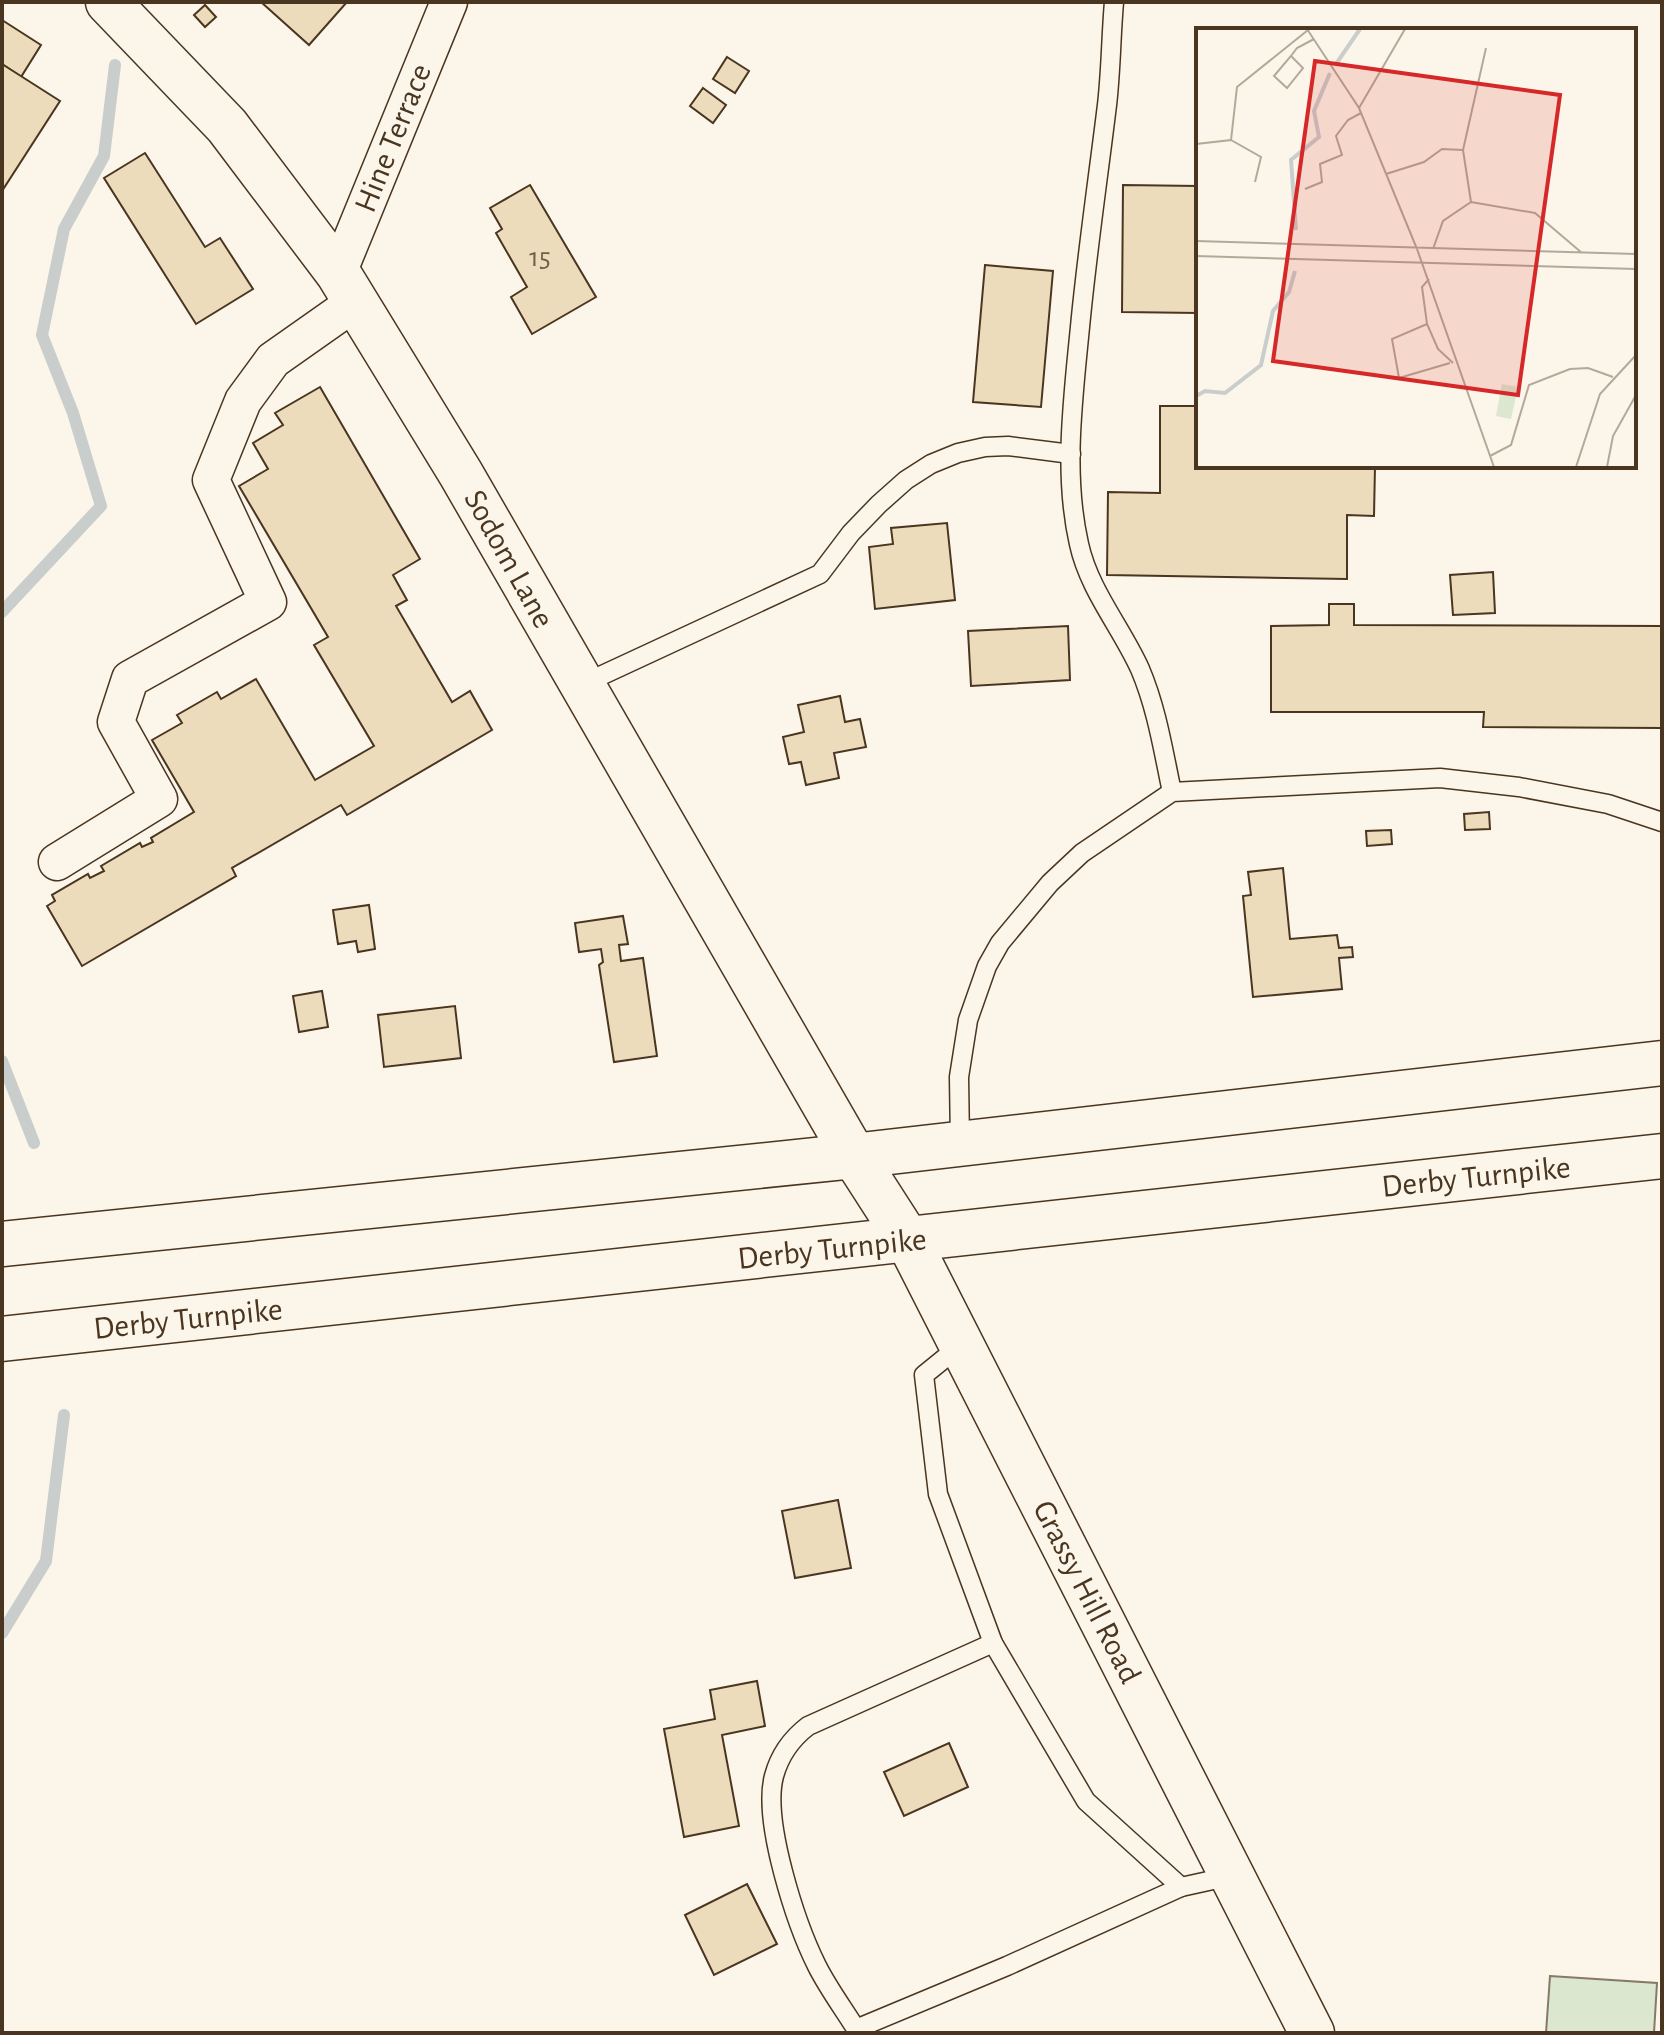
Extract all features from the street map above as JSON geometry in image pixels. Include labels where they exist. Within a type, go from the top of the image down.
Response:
[{"type":"main road","name":"Sodom Lane","points":[[108,2],[227,126],[346,288],[461,474],[854,1156]]},
{"type":"main road","points":[[2,1244],[854,1156],[1662,1063]]},
{"type":"main road","name":"Grassy Hill Road","points":[[854,1156],[908,1240],[1312,2033]]},
{"type":"main road","name":"Derby Turnpike","points":[[2,1339],[1662,1156]]},
{"type":"street","name":"Hine Terrace","points":[[346,288],[449,2]]},
{"type":"street","points":[[57,862],[159,799],[116,722],[130,679],[268,602],[211,480],[243,401],[273,360],[346,288]]},
{"type":"lane","points":[[1114,2],[1107,102],[1073,404],[1073,503],[1079,545],[1089,577],[1139,668],[1156,714],[1172,792]]},
{"type":"lane","points":[[580,685],[820,574],[851,533],[879,504],[906,480],[931,464],[985,447],[1008,446],[1071,454]]},
{"type":"lane","points":[[960,1143],[959,1077],[962,1052],[976,992],[993,954],[1032,904],[1082,853],[1172,792],[1440,778],[1519,787],[1608,804],[1662,822]]},
{"type":"lane","points":[[961,1345],[924,1375],[926,1402],[938,1494],[993,1643],[1086,1801],[1181,1887]]},
{"type":"lane","points":[[993,1643],[808,1726],[792,1739],[774,1776],[771,1799],[786,1889],[817,1967],[856,2029],[1007,1966],[1181,1887],[1232,1876]]},
{"type":"green space","points":[[1550,1976],[1657,1983],[1654,2033],[1546,2033]]},
{"type":"building","points":[[261,2],[347,2],[309,45]]},
{"type":"building","points":[[205,5],[216,17],[205,27],[194,15]]},
{"type":"building","points":[[2,20],[41,45],[21,77],[2,64]]},
{"type":"building","points":[[727,57],[749,71],[735,93],[713,79]]},
{"type":"building","points":[[2,64],[60,101],[2,191]]},
{"type":"building","points":[[703,88],[726,105],[713,123],[690,106]]},
{"type":"building","points":[[145,153],[205,247],[220,238],[253,289],[196,324],[104,178]]},
{"type":"building","points":[[530,185],[596,297],[532,334],[511,297],[527,287],[496,233],[502,229],[490,208]]},
{"type":"building","points":[[1123,185],[1196,186],[1196,313],[1122,312]]},
{"type":"building","points":[[985,265],[1053,271],[1041,407],[973,402]]},
{"type":"building","points":[[320,387],[420,559],[393,575],[407,600],[396,606],[452,702],[470,691],[492,730],[347,815],[341,805],[232,868],[236,876],[82,966],[47,906],[55,901],[52,895],[88,874],[90,878],[104,871],[101,866],[140,843],[142,847],[153,842],[151,838],[194,812],[152,740],[182,723],[177,715],[217,692],[221,699],[256,679],[315,780],[374,746],[314,645],[328,637],[239,486],[268,469],[253,443],[283,425],[275,413]]},
{"type":"building","points":[[1160,406],[1196,406],[1196,468],[1375,468],[1374,516],[1347,515],[1347,579],[1107,575],[1108,492],[1160,493]]},
{"type":"building","points":[[947,523],[955,600],[875,609],[869,547],[893,544],[891,528]]},
{"type":"building","points":[[1493,572],[1495,613],[1453,615],[1450,575]]},
{"type":"building","points":[[1329,604],[1354,604],[1354,625],[1662,626],[1662,728],[1483,727],[1484,712],[1271,712],[1271,626],[1329,625]]},
{"type":"building","points":[[1068,626],[1070,680],[971,686],[968,631]]},
{"type":"building","points":[[840,696],[845,722],[860,719],[866,747],[834,753],[839,778],[806,785],[801,762],[789,764],[783,737],[804,732],[798,705]]},
{"type":"building","points":[[1489,812],[1490,829],[1465,830],[1464,814]]},
{"type":"building","points":[[1391,830],[1392,844],[1367,846],[1366,831]]},
{"type":"building","points":[[1283,868],[1290,939],[1337,935],[1339,948],[1352,947],[1353,957],[1339,958],[1342,989],[1253,997],[1243,896],[1251,895],[1248,872]]},
{"type":"building","points":[[369,905],[375,949],[358,952],[356,941],[338,944],[333,910]]},
{"type":"building","points":[[623,916],[628,944],[619,945],[621,961],[643,958],[657,1056],[614,1062],[599,965],[603,962],[601,949],[579,952],[575,923]]},
{"type":"building","points":[[322,991],[328,1027],[299,1032],[293,996]]},
{"type":"building","points":[[455,1006],[461,1058],[384,1067],[378,1015]]},
{"type":"building","points":[[838,1500],[851,1568],[795,1578],[782,1511]]},
{"type":"building","points":[[757,1681],[765,1726],[722,1735],[739,1826],[684,1837],[664,1729],[715,1719],[710,1690]]},
{"type":"building","points":[[949,1743],[968,1787],[904,1816],[884,1772]]},
{"type":"building","points":[[747,1884],[777,1944],[714,1975],[685,1915]]},
{"type":"waterway","points":[[2,612],[101,506],[73,413],[42,335],[64,229],[104,156],[115,65]]},
{"type":"waterway","points":[[2,1061],[34,1143]]},
{"type":"waterway","points":[[2,1633],[46,1561],[64,1415]]}]
